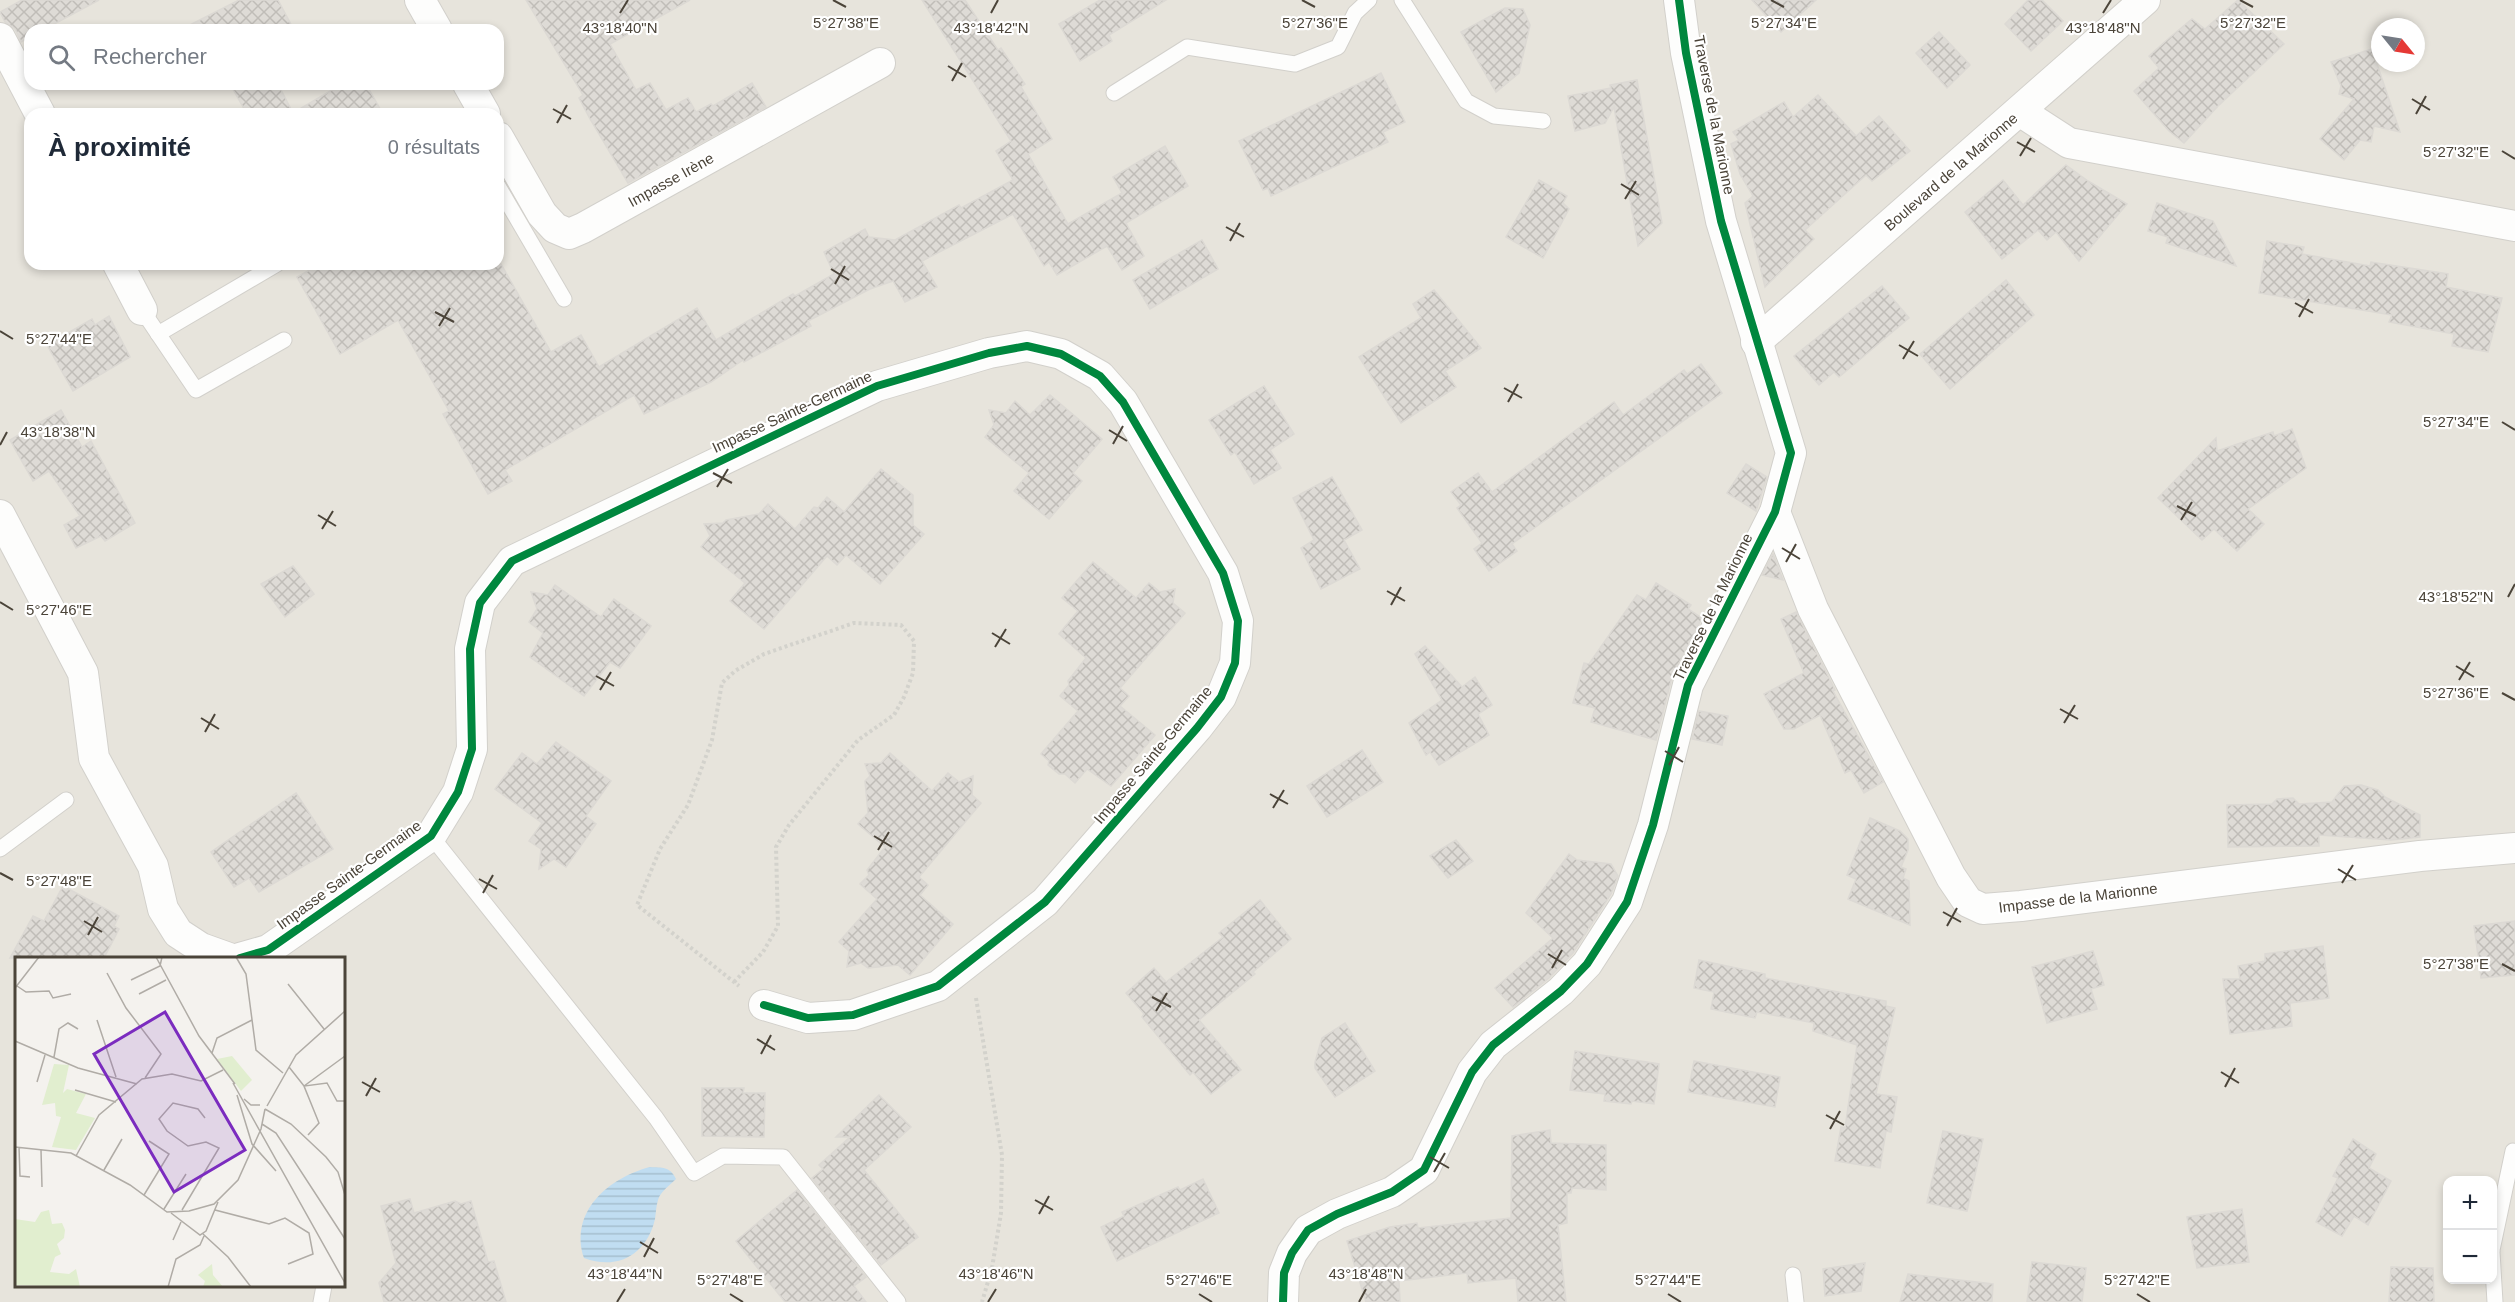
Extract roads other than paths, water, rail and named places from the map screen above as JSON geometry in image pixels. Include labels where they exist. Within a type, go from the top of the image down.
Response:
[{"type":"street","points":[[420,0],[434,24]]},
{"type":"street","name":"Traverse de la Marionne","points":[[1283,1302],[1284,1273],[1292,1253],[1308,1230],[1336,1215],[1392,1192],[1424,1170],[1472,1072],[1493,1045],[1561,991],[1587,964],[1627,902],[1653,825],[1688,685],[1775,512],[1791,453],[1721,221],[1686,53],[1679,0]]},
{"type":"street","name":"Boulevard de la Marionne","points":[[1756,342],[2145,0]]},
{"type":"street","points":[[0,38],[24,84]]},
{"type":"street","name":"Impasse Irène","points":[[504,148],[542,214],[555,228],[569,234],[593,223],[880,63]]},
{"type":"street","points":[[27,90],[37,108]]},
{"type":"street","points":[[471,90],[482,108]]},
{"type":"street","points":[[2020,112],[2069,143],[2515,226]]},
{"type":"street","points":[[121,270],[150,322]]},
{"type":"street","name":"Impasse Sainte-Germaine","points":[[244,957],[268,950],[430,836],[458,792],[472,749],[470,650],[480,603],[512,561],[877,386],[989,353],[1027,346],[1061,354],[1100,376],[1123,402],[1223,573],[1238,621],[1235,663],[1221,697],[1197,728],[1045,902],[938,986],[853,1015],[808,1018],[764,1005]]},
{"type":"street","name":"Impasse de la Marionne","points":[[1775,512],[1813,609],[1950,877],[1968,902],[1983,909],[2420,856],[2515,848]]},
{"type":"street","points":[[0,515],[83,673],[94,758],[153,866],[163,909],[178,933],[203,953],[224,957]]},
{"type":"lane","points":[[1114,93],[1187,47],[1295,64],[1338,48],[1355,13],[1369,0]]},
{"type":"lane","points":[[1402,0],[1466,100],[1494,116],[1542,122]]},
{"type":"lane","points":[[504,196],[564,299]]},
{"type":"lane","points":[[264,270],[150,322],[196,390],[284,340]]},
{"type":"lane","points":[[0,849],[66,800]]},
{"type":"lane","name":"Impasse Sainte-Germaine","points":[[430,836],[656,1118],[694,1173],[723,1156],[783,1157],[898,1302]]},
{"type":"lane","points":[[2497,1231],[2513,1151]]},
{"type":"lane","points":[[1793,1275],[1796,1302]]},
{"type":"lane","points":[[2494,1284],[2495,1302]]},
{"type":"lane","points":[[321,1302],[324,1287]]},
{"type":"water","points":[[650,1167],[668,1170],[676,1179],[659,1197],[655,1219],[645,1242],[638,1250],[619,1261],[596,1261],[584,1258],[581,1241],[582,1226],[587,1212],[596,1199],[620,1179]]}]
